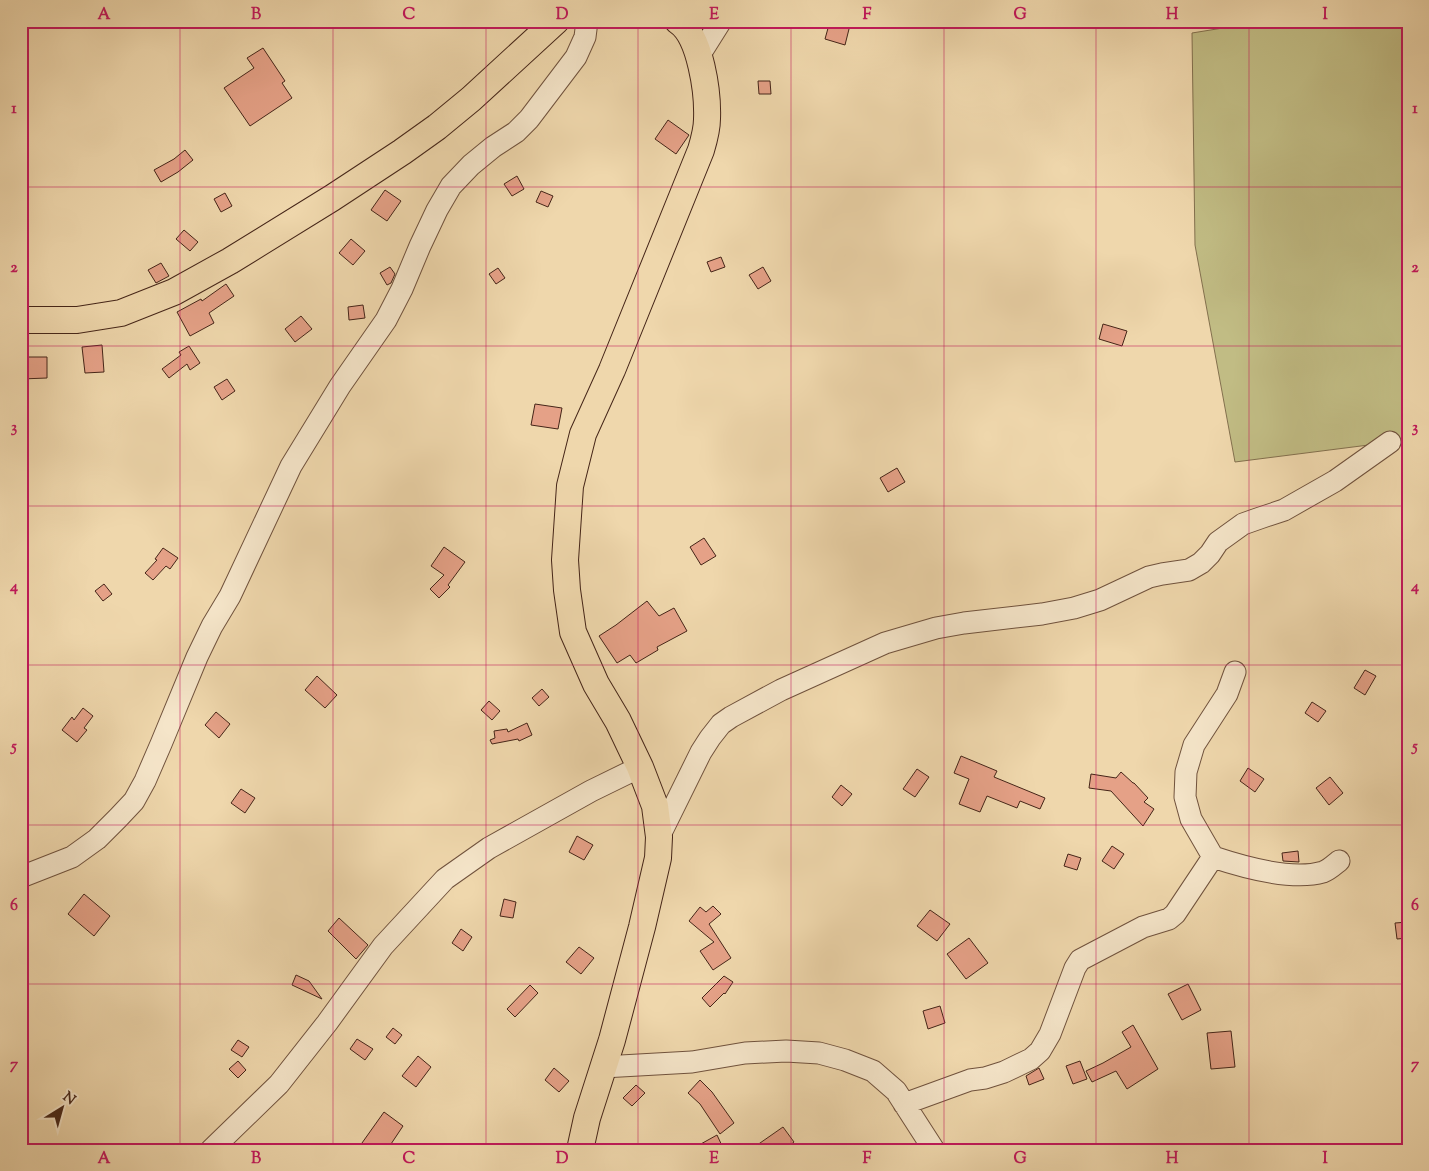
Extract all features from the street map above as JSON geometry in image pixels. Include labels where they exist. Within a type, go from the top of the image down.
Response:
[{"type":"main road","points":[[21,320],[77,320],[121,313],[174,292],[230,261],[332,198],[437,127],[472,99],[556,21]]},
{"type":"main road","points":[[580,1150],[586,1118],[612,1040],[642,927],[658,858],[659,836],[655,806],[640,767],[618,721],[596,684],[572,632],[565,560],[570,486],[583,434],[612,370],[701,150],[707,120],[705,82],[699,56],[691,37],[682,23],[678,21]]},
{"type":"street","points":[[21,878],[72,857],[97,839],[134,800],[151,766],[197,657],[212,626],[230,596],[291,466],[340,386],[386,320],[402,290],[420,246],[446,194],[471,165],[493,147],[516,132],[529,119],[576,56],[585,37],[587,21]]},
{"type":"street","points":[[699,56],[721,21]]},
{"type":"street","points":[[659,836],[710,738],[721,724],[731,717],[790,686],[885,643],[936,628],[1074,608],[1100,600],[1149,578],[1189,570],[1201,563],[1218,542],[1243,524],[1284,510],[1335,481],[1390,442]]},
{"type":"street","points":[[1235,672],[1227,694],[1194,745],[1186,772],[1185,797],[1191,819],[1213,857],[1276,873],[1307,874],[1325,872],[1339,861]]},
{"type":"street","points":[[210,1150],[278,1084],[327,1023],[383,946],[445,880],[489,848],[592,791],[640,767]]},
{"type":"street","points":[[904,1104],[970,1080],[1004,1072],[1031,1059],[1040,1051],[1050,1034],[1075,968],[1080,960],[1143,927],[1169,919],[1175,914],[1213,857]]},
{"type":"street","points":[[603,1067],[692,1062],[745,1053],[786,1051],[819,1053],[845,1060],[873,1071],[896,1090],[934,1150]]},
{"type":"shaded area","points":[[1266,21],[1408,21],[1408,440],[1235,462],[1195,245],[1192,33]]},
{"type":"building","points":[[830,21],[851,21],[845,45],[825,39]]},
{"type":"building","points":[[263,48],[285,81],[282,83],[292,98],[250,126],[224,88],[254,68],[247,58]]},
{"type":"building","points":[[758,81],[770,81],[771,94],[759,94]]},
{"type":"building","points":[[668,120],[689,135],[676,154],[655,139]]},
{"type":"building","points":[[185,150],[193,160],[161,182],[154,170],[174,159]]},
{"type":"building","points":[[517,176],[524,189],[512,196],[504,184]]},
{"type":"building","points":[[385,190],[401,201],[387,221],[371,210]]},
{"type":"building","points":[[541,191],[553,196],[548,207],[536,202]]},
{"type":"building","points":[[225,193],[232,206],[221,212],[214,199]]},
{"type":"building","points":[[184,230],[198,242],[190,251],[176,239]]},
{"type":"building","points":[[351,239],[365,251],[353,265],[339,253]]},
{"type":"building","points":[[721,257],[725,267],[711,272],[707,262]]},
{"type":"building","points":[[161,263],[169,276],[156,283],[148,270]]},
{"type":"building","points":[[390,267],[395,274],[391,283],[387,285],[380,273]]},
{"type":"building","points":[[763,267],[771,281],[758,289],[749,275]]},
{"type":"building","points":[[498,268],[505,278],[496,284],[489,274]]},
{"type":"building","points":[[226,284],[234,296],[209,313],[214,323],[190,336],[177,312],[201,299],[202,301]]},
{"type":"building","points":[[363,305],[365,318],[349,320],[348,307]]},
{"type":"building","points":[[301,316],[312,329],[295,342],[285,329]]},
{"type":"building","points":[[1103,324],[1127,331],[1122,346],[1099,339]]},
{"type":"building","points":[[102,345],[104,372],[85,373],[82,347]]},
{"type":"building","points":[[189,346],[200,363],[190,370],[187,364],[169,378],[162,369],[181,355],[179,352]]},
{"type":"building","points":[[21,357],[47,357],[47,378],[21,379]]},
{"type":"building","points":[[227,379],[235,391],[222,400],[214,387]]},
{"type":"building","points":[[535,404],[562,408],[558,429],[531,425]]},
{"type":"building","points":[[897,468],[905,482],[888,492],[880,478]]},
{"type":"building","points":[[704,538],[716,556],[701,565],[690,547]]},
{"type":"building","points":[[444,547],[465,562],[448,585],[450,587],[439,598],[430,589],[444,575],[431,566]]},
{"type":"building","points":[[163,548],[178,558],[170,569],[166,566],[153,580],[145,573],[157,560],[155,559]]},
{"type":"building","points":[[104,584],[112,594],[103,601],[95,591]]},
{"type":"building","points":[[647,601],[659,616],[674,608],[687,631],[657,647],[658,650],[636,663],[630,655],[617,663],[599,636]]},
{"type":"building","points":[[1365,670],[1376,676],[1365,695],[1354,688]]},
{"type":"building","points":[[317,676],[337,695],[325,708],[305,690]]},
{"type":"building","points":[[542,689],[549,697],[539,706],[532,698]]},
{"type":"building","points":[[489,701],[500,711],[492,720],[481,710]]},
{"type":"building","points":[[1312,702],[1326,711],[1318,722],[1305,713]]},
{"type":"building","points":[[83,708],[93,716],[84,728],[87,730],[77,742],[62,730],[72,717],[74,720]]},
{"type":"building","points":[[216,712],[230,724],[219,738],[205,725]]},
{"type":"building","points":[[527,723],[532,735],[519,741],[518,739],[492,744],[490,740],[495,738],[494,731],[507,729],[508,732]]},
{"type":"building","points":[[961,756],[997,771],[994,777],[1045,798],[1040,809],[1020,801],[1017,808],[987,796],[980,812],[959,804],[969,779],[954,773]]},
{"type":"building","points":[[1248,768],[1264,779],[1255,792],[1240,781]]},
{"type":"building","points":[[917,769],[929,777],[915,797],[903,789]]},
{"type":"building","points":[[1121,772],[1148,798],[1144,802],[1154,809],[1143,826],[1111,791],[1089,788],[1091,774],[1116,778]]},
{"type":"building","points":[[1330,777],[1343,793],[1329,805],[1316,788]]},
{"type":"building","points":[[841,785],[852,794],[842,806],[832,797]]},
{"type":"building","points":[[241,789],[255,798],[245,813],[231,803]]},
{"type":"building","points":[[577,836],[593,845],[584,860],[569,852]]},
{"type":"building","points":[[1112,846],[1124,854],[1114,869],[1102,861]]},
{"type":"building","points":[[1298,851],[1299,862],[1283,861],[1282,853]]},
{"type":"building","points":[[1068,854],[1081,858],[1077,870],[1064,866]]},
{"type":"building","points":[[84,894],[110,916],[94,936],[68,914]]},
{"type":"building","points":[[504,899],[516,902],[513,918],[500,916]]},
{"type":"building","points":[[713,906],[721,914],[709,924],[731,958],[713,970],[700,951],[714,942],[689,921],[700,907],[706,912]]},
{"type":"building","points":[[930,910],[950,924],[937,941],[917,926]]},
{"type":"building","points":[[339,918],[368,945],[356,959],[328,931]]},
{"type":"building","points":[[1408,922],[1408,938],[1397,939],[1395,923]]},
{"type":"building","points":[[461,929],[472,937],[463,951],[452,943]]},
{"type":"building","points":[[969,938],[988,963],[966,979],[947,954]]},
{"type":"building","points":[[579,947],[594,958],[581,974],[566,962]]},
{"type":"building","points":[[296,975],[309,981],[322,999],[292,985]]},
{"type":"building","points":[[724,976],[733,982],[725,994],[710,1007],[702,998]]},
{"type":"building","points":[[1188,984],[1201,1010],[1182,1020],[1168,994]]},
{"type":"building","points":[[530,985],[538,993],[515,1017],[507,1009]]},
{"type":"building","points":[[940,1006],[945,1023],[928,1029],[923,1011]]},
{"type":"building","points":[[1133,1025],[1158,1069],[1127,1089],[1116,1071],[1092,1082],[1086,1071],[1131,1047],[1122,1032]]},
{"type":"building","points":[[393,1028],[402,1035],[395,1044],[386,1037]]},
{"type":"building","points":[[1231,1031],[1235,1067],[1211,1069],[1207,1033]]},
{"type":"building","points":[[357,1039],[373,1049],[365,1060],[350,1049]]},
{"type":"building","points":[[238,1040],[249,1047],[242,1057],[231,1050]]},
{"type":"building","points":[[418,1056],[431,1067],[416,1087],[402,1076]]},
{"type":"building","points":[[238,1061],[246,1070],[238,1078],[229,1069]]},
{"type":"building","points":[[1080,1061],[1087,1079],[1073,1084],[1066,1066]]},
{"type":"building","points":[[554,1068],[569,1081],[559,1092],[545,1080]]},
{"type":"building","points":[[1039,1068],[1044,1079],[1029,1085],[1026,1076]]},
{"type":"building","points":[[700,1080],[712,1092],[734,1123],[720,1134],[700,1104],[688,1093]]},
{"type":"building","points":[[636,1085],[645,1093],[632,1106],[623,1098]]},
{"type":"building","points":[[384,1112],[403,1126],[387,1150],[357,1150]]},
{"type":"building","points":[[783,1127],[794,1142],[784,1150],[750,1150]]},
{"type":"building","points":[[717,1135],[724,1150],[690,1150]]}]
